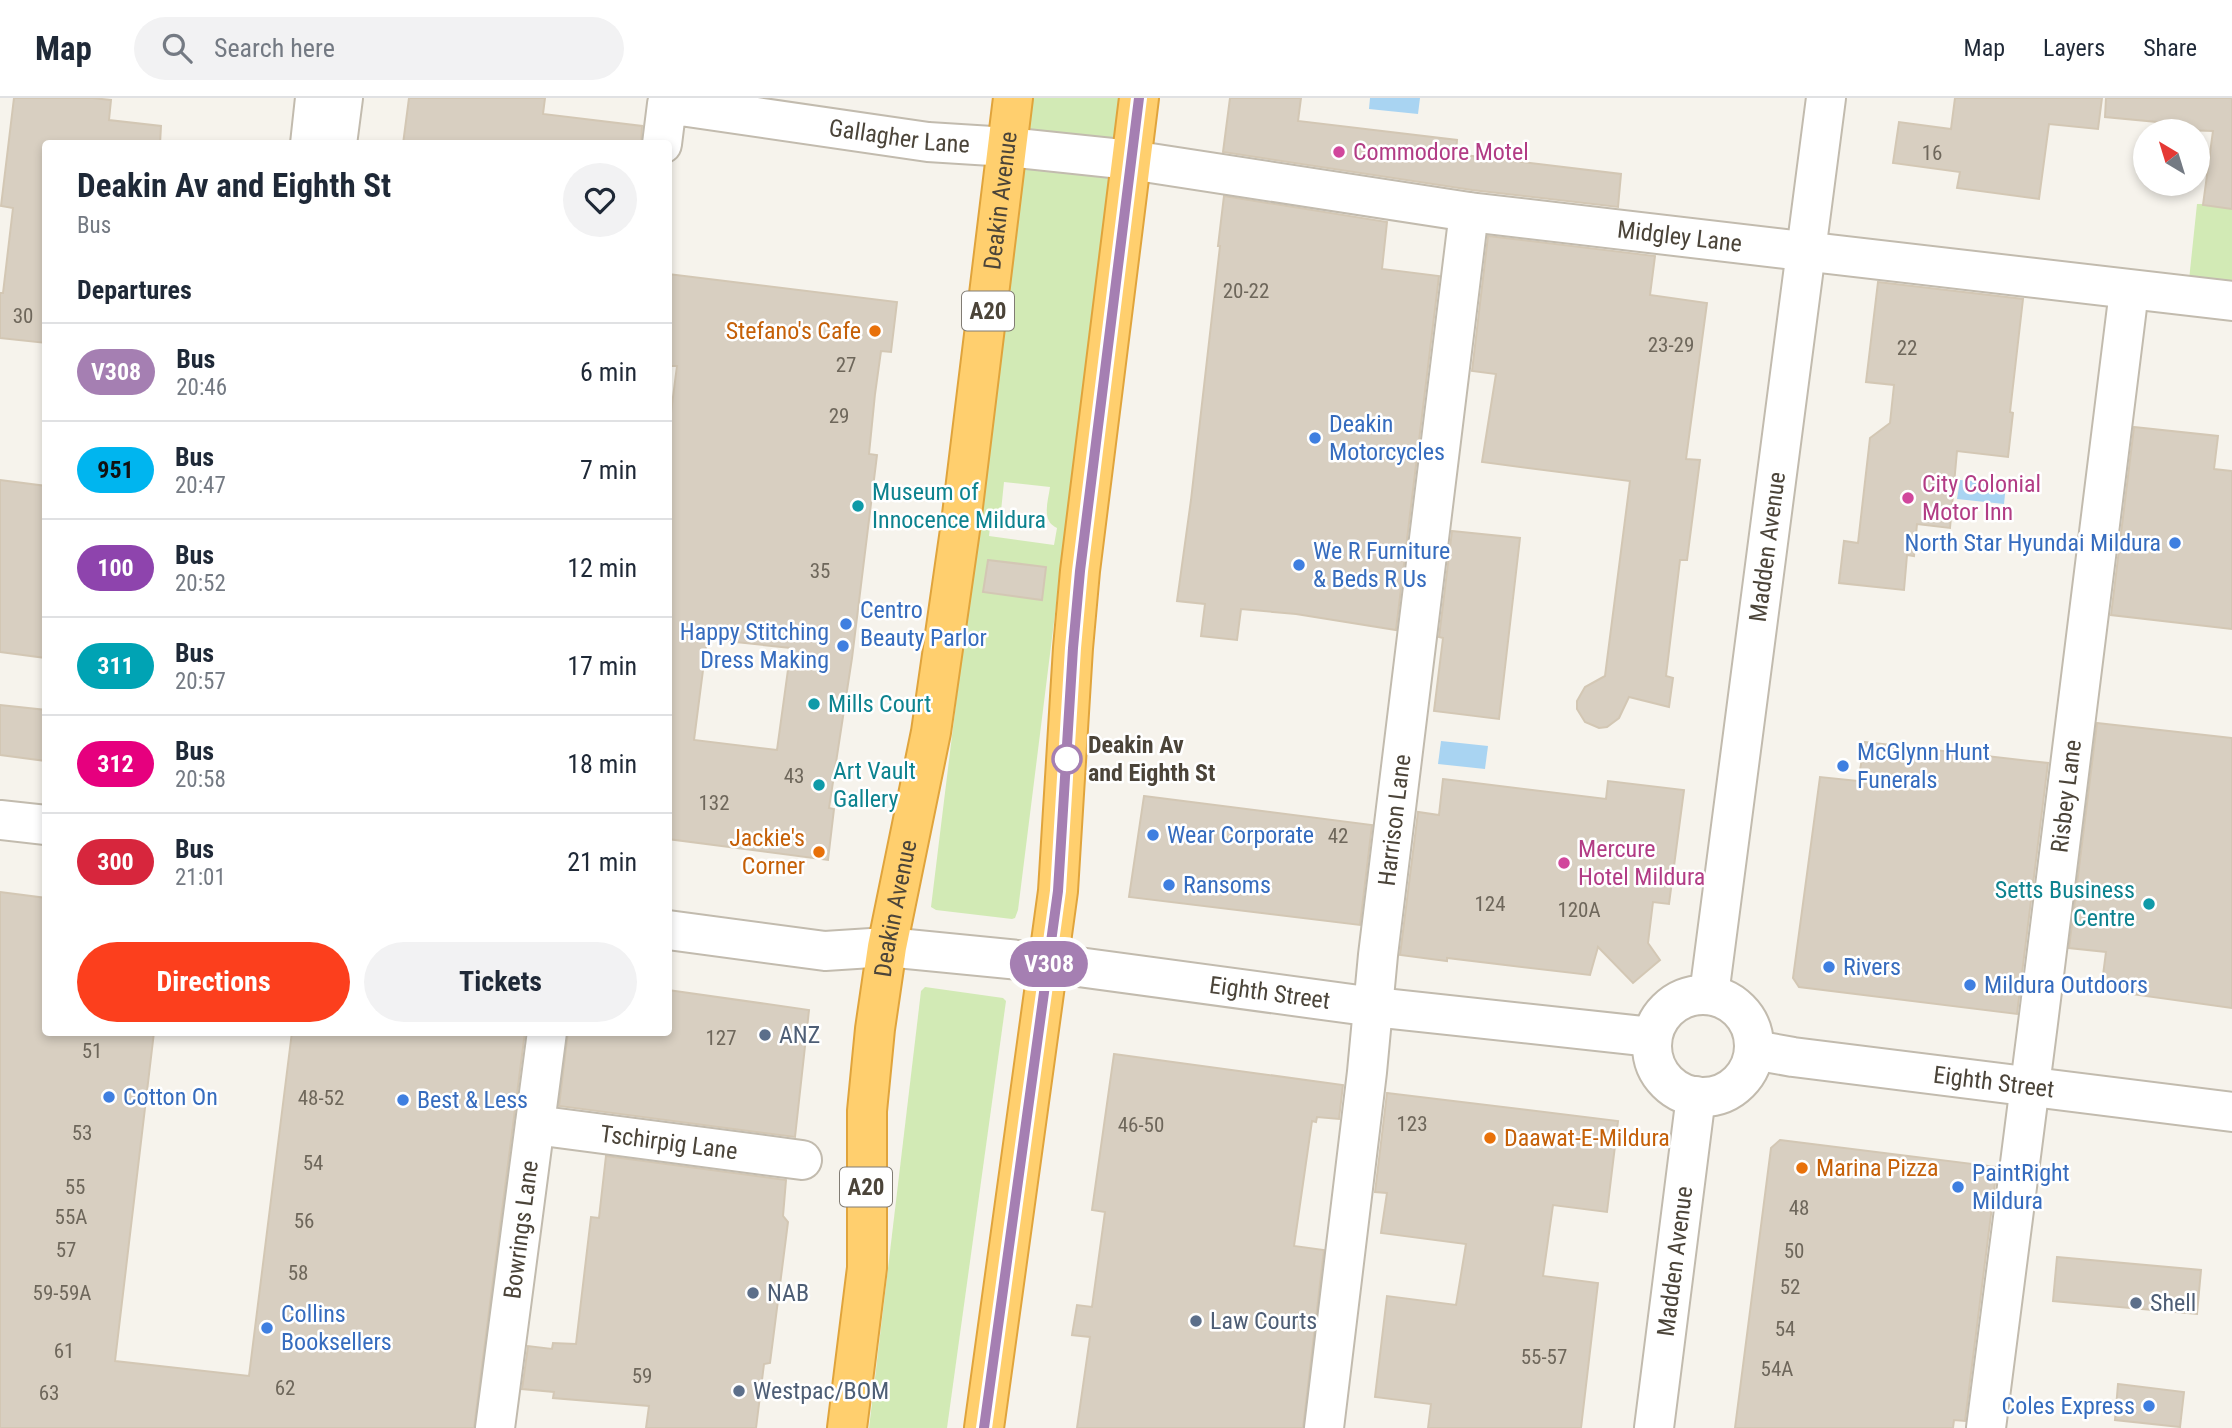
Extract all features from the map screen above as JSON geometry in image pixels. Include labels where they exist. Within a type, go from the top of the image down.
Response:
[{"type":"highway","name":"Deakin Avenue","points":[[847,1428],[867,1268],[867,1111],[875,1029],[887,947],[931,732],[961,523],[1013,98]]},
{"type":"highway","points":[[984,1428],[1049,963],[1058,883],[1080,571],[1139,98]]},
{"type":"street","points":[[310,140],[315,98]]},
{"type":"street","points":[[338,140],[343,98]]},
{"type":"street","name":"Madden Avenue","points":[[1709,995],[1826,98]]},
{"type":"street","name":"Gallagher Lane","points":[[662,140],[667,104],[928,142],[1131,160]]},
{"type":"street","name":"Midgley Lane","points":[[1131,160],[1469,212],[2232,302]]},
{"type":"street","name":"Harrison Lane","points":[[1324,1428],[1378,955],[1469,212]]},
{"type":"street","name":"Risbey Lane","points":[[1986,1428],[2129,290]]},
{"type":"street","points":[[0,820],[42,825]]},
{"type":"street","points":[[0,843],[42,848]]},
{"type":"street","name":"Eighth Street","points":[[672,906],[829,926],[887,947]]},
{"type":"street","name":"Eighth Street","points":[[672,931],[825,951],[887,947],[1049,963],[1374,1007],[1653,1037]]},
{"type":"street","points":[[1709,995],[1724,999],[1737,1008],[1747,1020],[1753,1034],[1754,1050],[1750,1066],[1741,1080],[1728,1091],[1713,1096],[1696,1096],[1680,1092],[1667,1083],[1657,1069],[1652,1054],[1653,1037],[1667,1010],[1679,1001],[1709,995]]},
{"type":"street","name":"Bowrings Lane","points":[[495,1428],[546,1036]]},
{"type":"street","name":"Eighth Street","points":[[1754,1050],[2232,1111]]},
{"type":"street","name":"Madden Avenue","points":[[1654,1428],[1696,1096]]},
{"type":"street","name":"Tschirpig Lane","points":[[535,1125],[802,1160]]},
{"type":"green space","points":[[1032,98],[1120,98],[1114,136],[1111,141],[1031,133],[1028,125]]},
{"type":"green space","points":[[2218,98],[2232,98],[2232,285],[2189,280],[2197,204],[2203,204],[2204,196],[2210,196],[2210,155]]},
{"type":"green space","points":[[1027,165],[1107,174],[1109,182],[1018,910],[1012,919],[936,910],[931,907],[1021,173]],"holes":[[[1004,482],[1050,487],[1047,516],[1057,528],[1054,545],[989,536],[991,518],[1001,511]]]},
{"type":"green space","points":[[925,987],[1003,998],[1006,1001],[947,1428],[869,1428],[921,991]]},
{"type":"water","points":[[1370,98],[1420,98],[1418,114],[1369,109]]},
{"type":"water","points":[[1960,480],[2006,484],[2004,504],[1957,499]]},
{"type":"water","points":[[1441,741],[1488,746],[1485,769],[1438,764]]},
{"type":"building","points":[[14,98],[111,100],[109,120],[161,126],[160,140],[42,140],[42,343],[0,338],[0,293],[3,293],[13,208],[1,206]]},
{"type":"building","points":[[409,98],[545,98],[543,114],[642,126],[641,140],[404,140]]},
{"type":"building","name":"Commodore Motel","points":[[1230,98],[1301,98],[1298,121],[1457,140],[1456,154],[1621,174],[1618,207],[1472,190],[1223,152]]},
{"type":"building","points":[[1955,98],[2102,98],[2098,129],[2049,124],[2039,199],[1957,188],[1960,172],[1893,163],[1899,122],[1951,129]]},
{"type":"building","points":[[2106,98],[2232,98],[2232,209],[2203,205],[2204,196],[2210,196],[2213,131],[2210,131],[2210,119],[2133,120],[2105,117]]},
{"type":"building","points":[[1224,196],[1387,222],[1382,269],[1439,276],[1396,630],[1296,614],[1241,609],[1237,640],[1201,636],[1205,604],[1177,601],[1191,500]]},
{"type":"building","points":[[1488,236],[1655,256],[1650,295],[1707,303],[1686,459],[1700,460],[1687,560],[1680,560],[1666,676],[1673,678],[1669,707],[1629,697],[1619,718],[1607,727],[1599,728],[1585,722],[1577,709],[1577,701],[1585,687],[1605,676],[1630,481],[1482,462],[1496,374],[1472,371]]},
{"type":"building","points":[[672,274],[897,302],[891,352],[881,351],[875,394],[869,454],[877,455],[852,658],[829,808],[834,809],[828,860],[672,840],[672,405],[677,366],[672,366]],"holes":[[[707,639],[791,648],[777,750],[694,740]]]},
{"type":"building","points":[[1878,282],[2023,299],[2010,412],[2013,413],[2008,457],[1957,451],[1950,528],[1917,524],[1914,556],[1907,555],[1904,590],[1839,583],[1844,541],[1858,543],[1870,438],[1890,423],[1894,385],[1866,382]]},
{"type":"building","name":"North Star Hyundai Mildura","points":[[2134,427],[2218,436],[2214,469],[2232,471],[2232,629],[2111,615]]},
{"type":"building","points":[[0,480],[42,485],[42,657],[0,652]]},
{"type":"building","points":[[1452,531],[1520,538],[1499,719],[1434,711],[1443,638],[1439,637]]},
{"type":"building","points":[[988,560],[1046,567],[1042,600],[983,592]]},
{"type":"building","points":[[0,705],[42,710],[42,760],[0,755]]},
{"type":"building","name":"Setts Business Centre","points":[[2097,723],[2232,738],[2232,1008],[2124,993],[2124,987],[2102,983],[2106,952],[2069,948]]},
{"type":"building","points":[[1865,742],[2048,763],[2017,1014],[1799,987],[1793,978],[1820,777],[1858,781]]},
{"type":"building","name":"Mercure Hotel Mildura","points":[[1443,779],[1606,799],[1608,781],[1684,790],[1669,904],[1653,902],[1648,943],[1660,960],[1633,983],[1598,947],[1590,975],[1400,955],[1418,812],[1439,815]]},
{"type":"building","points":[[1144,796],[1372,825],[1360,925],[1129,897]]},
{"type":"building","points":[[0,892],[42,897],[42,1036],[154,1036],[115,1361],[249,1376],[292,1036],[524,1036],[474,1428],[0,1428]]},
{"type":"building","points":[[672,991],[809,1010],[795,1137],[559,1106],[568,1036],[672,1036]]},
{"type":"building","points":[[1114,1054],[1343,1085],[1339,1119],[1317,1117],[1316,1122],[1312,1121],[1294,1246],[1324,1250],[1303,1428],[1077,1428],[1090,1337],[1072,1335],[1077,1305],[1092,1307],[1105,1212],[1092,1210]]},
{"type":"building","points":[[1387,1093],[1618,1121],[1607,1212],[1553,1205],[1543,1276],[1598,1283],[1581,1428],[1428,1428],[1431,1404],[1375,1397],[1387,1296],[1456,1305],[1466,1244],[1381,1233],[1387,1193],[1375,1192]]},
{"type":"building","points":[[1780,1140],[1997,1167],[1965,1421],[1954,1420],[1953,1428],[1735,1428],[1771,1148]]},
{"type":"building","points":[[606,1156],[786,1180],[783,1216],[788,1222],[770,1363],[764,1364],[756,1428],[646,1428],[649,1406],[553,1398],[554,1392],[522,1389],[528,1346],[552,1349],[553,1343],[576,1344],[591,1217],[599,1218]]},
{"type":"building","points":[[2057,1257],[2201,1270],[2197,1314],[2053,1301]]},
{"type":"building","name":"Coles Express","points":[[2118,1384],[2184,1392],[2180,1427],[2115,1420]]},
{"type":"bus line","name":"V308","points":[[984,1428],[1058,891],[1080,571],[1139,98]]},
{"type":"place","name":"Commodore Motel","points":[[1339,152]]},
{"type":"place","name":"Stefano's Cafe","points":[[875,331]]},
{"type":"place","name":"Deakin Motorcycles","points":[[1315,438]]},
{"type":"place","name":"City Colonial Motor Inn","points":[[1908,498]]},
{"type":"place","name":"Museum of Innocence Mildura","points":[[858,506]]},
{"type":"place","name":"North Star Hyundai Mildura","points":[[2175,543]]},
{"type":"place","name":"We R Furniture & Beds R Us","points":[[1299,565]]},
{"type":"place","name":"Centro Beauty Parlor","points":[[846,624]]},
{"type":"place","name":"Happy Stitching Dress Making","points":[[843,646]]},
{"type":"place","name":"Mills Court","points":[[814,704]]},
{"type":"place","name":"Deakin Av and Eighth St","points":[[1067,759]]},
{"type":"place","name":"McGlynn Hunt Funerals","points":[[1843,766]]},
{"type":"place","name":"Art Vault Gallery","points":[[819,785]]},
{"type":"place","name":"Wear Corporate","points":[[1153,835]]},
{"type":"place","name":"Jackie's Corner","points":[[819,852]]},
{"type":"place","name":"Mercure Hotel Mildura","points":[[1564,863]]},
{"type":"place","name":"Ransoms","points":[[1169,885]]},
{"type":"place","name":"Setts Business Centre","points":[[2149,904]]},
{"type":"place","name":"Rivers","points":[[1829,967]]},
{"type":"place","name":"Mildura Outdoors","points":[[1970,985]]},
{"type":"place","name":"ANZ","points":[[765,1035]]},
{"type":"place","name":"Cotton On","points":[[109,1097]]},
{"type":"place","name":"Best & Less","points":[[403,1100]]},
{"type":"place","name":"Daawat-E-Mildura","points":[[1490,1138]]},
{"type":"place","name":"Marina Pizza","points":[[1802,1168]]},
{"type":"place","name":"PaintRight Mildura","points":[[1958,1187]]},
{"type":"place","name":"NAB","points":[[753,1293]]},
{"type":"place","name":"Shell","points":[[2136,1303]]},
{"type":"place","name":"Law Courts","points":[[1196,1321]]},
{"type":"place","name":"Collins Booksellers","points":[[267,1328]]},
{"type":"place","name":"Westpac/BOM","points":[[739,1391]]},
{"type":"place","name":"Coles Express","points":[[2149,1406]]}]
